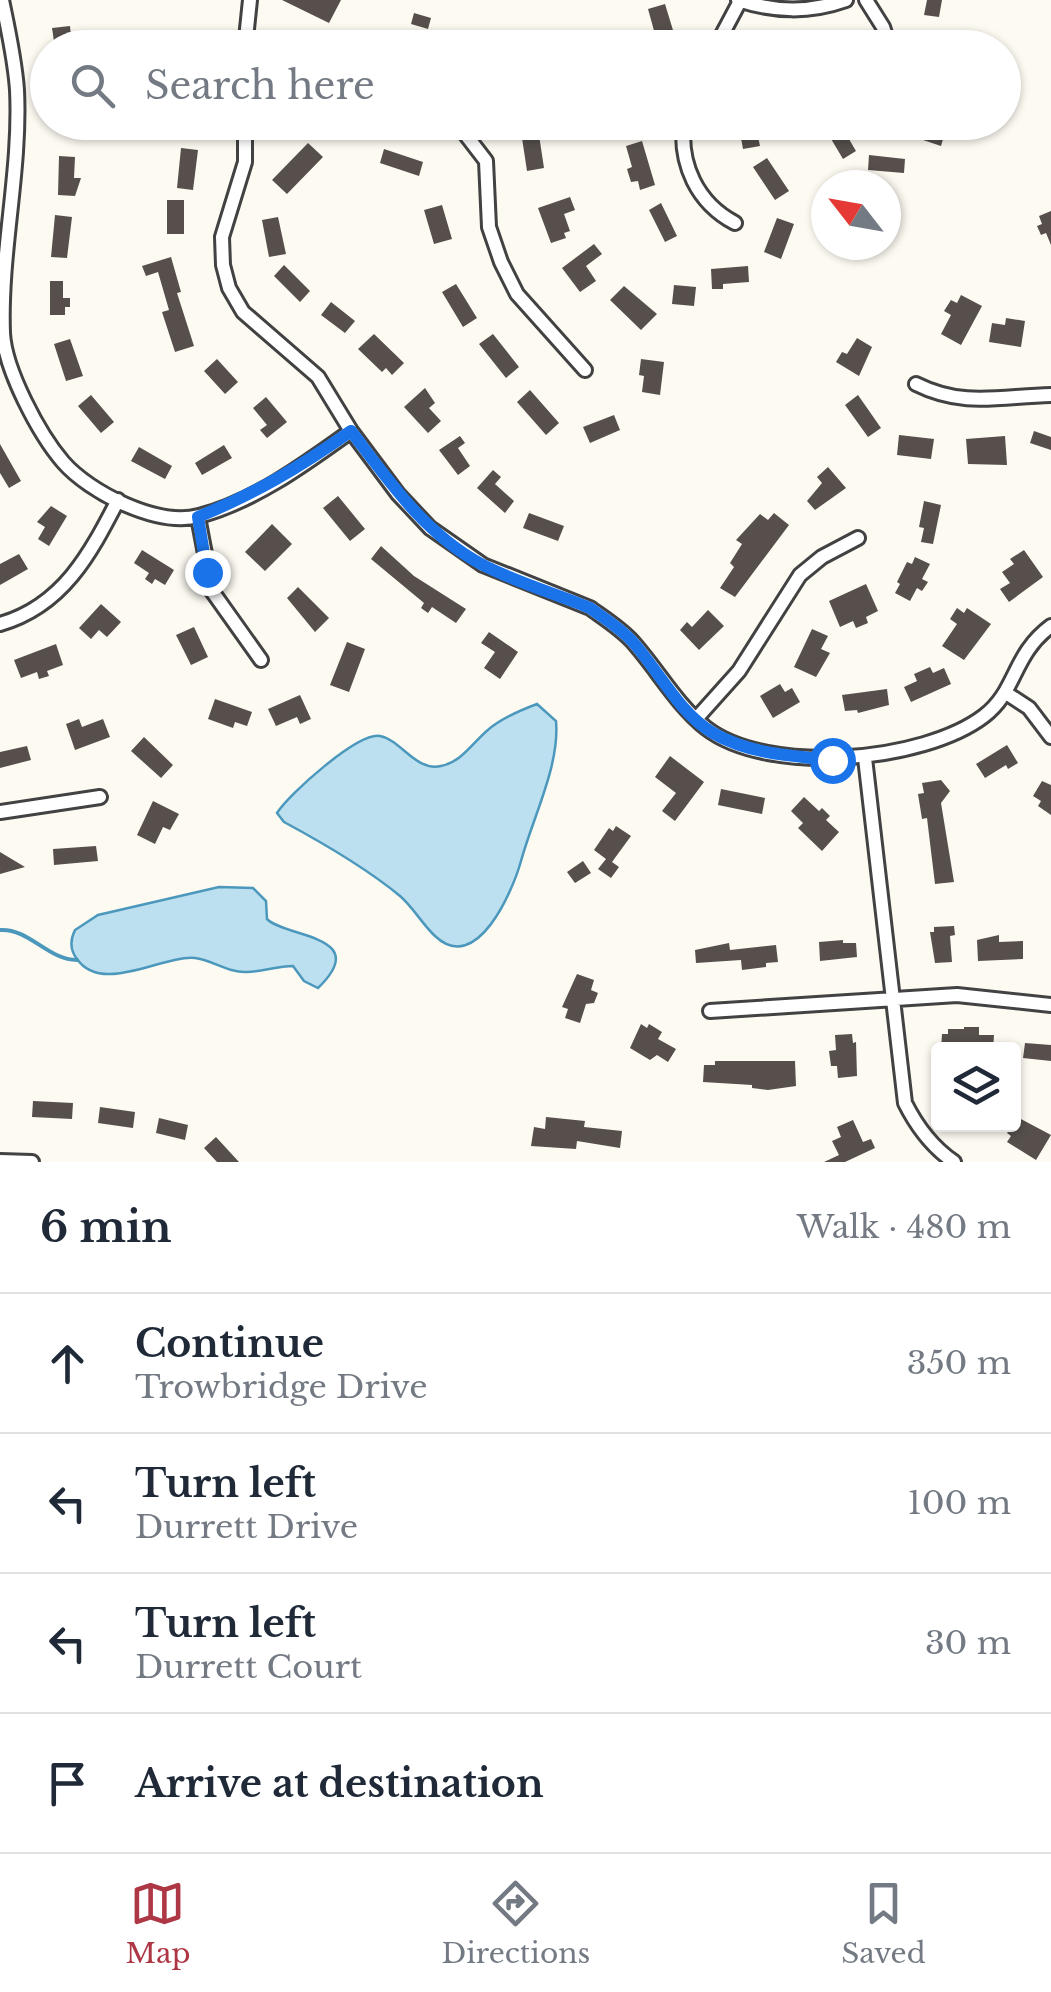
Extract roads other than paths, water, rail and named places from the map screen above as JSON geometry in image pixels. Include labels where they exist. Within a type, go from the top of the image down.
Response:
[{"type":"street","points":[[2,0],[17,90],[4,218],[3,335],[12,368],[49,444],[66,466],[118,500],[167,519],[198,517],[293,472],[351,431]]},
{"type":"street","points":[[247,30],[250,0]]},
{"type":"street","points":[[724,30],[739,1],[777,10],[804,10],[846,0]]},
{"type":"street","points":[[866,0],[885,30]]},
{"type":"street","points":[[245,140],[245,162],[222,238],[223,265],[243,312],[318,377],[351,431],[398,494],[440,536],[482,565],[602,616],[630,638],[686,711],[720,736],[760,751],[832,760],[864,758],[964,728],[984,716],[1006,693],[1022,655],[1051,626]]},
{"type":"street","points":[[470,140],[486,161],[489,227],[500,262],[518,294],[585,370]]},
{"type":"street","points":[[685,140],[686,163],[696,188],[720,216],[735,223]]},
{"type":"street","points":[[916,384],[954,398],[977,401],[1051,395]]},
{"type":"street","points":[[0,624],[40,605],[76,575],[118,500]]},
{"type":"street","points":[[198,517],[212,591],[262,660]]},
{"type":"street","points":[[696,719],[739,671],[800,575],[822,556],[858,538]]},
{"type":"street","points":[[1006,693],[1029,708],[1051,737]]},
{"type":"street","points":[[864,758],[905,1103],[922,1132],[940,1153],[954,1162]]},
{"type":"street","points":[[0,812],[100,797]]},
{"type":"street","points":[[710,1011],[957,995],[1051,1005]]},
{"type":"street","points":[[0,1161],[32,1162]]},
{"type":"water","points":[[537,704],[556,721],[554,755],[544,791],[517,874],[501,908],[479,937],[465,945],[450,945],[435,936],[387,885],[284,822],[277,813],[325,766],[370,737],[388,739],[416,760],[432,767],[441,766],[461,756],[500,721]]},
{"type":"water","points":[[219,887],[253,888],[266,901],[267,919],[331,948],[336,958],[332,971],[318,988],[304,981],[293,966],[240,972],[195,958],[101,974],[88,969],[73,952],[75,930],[98,915]]},
{"type":"waterway","points":[[0,930],[20,934],[57,955],[77,960]]}]
